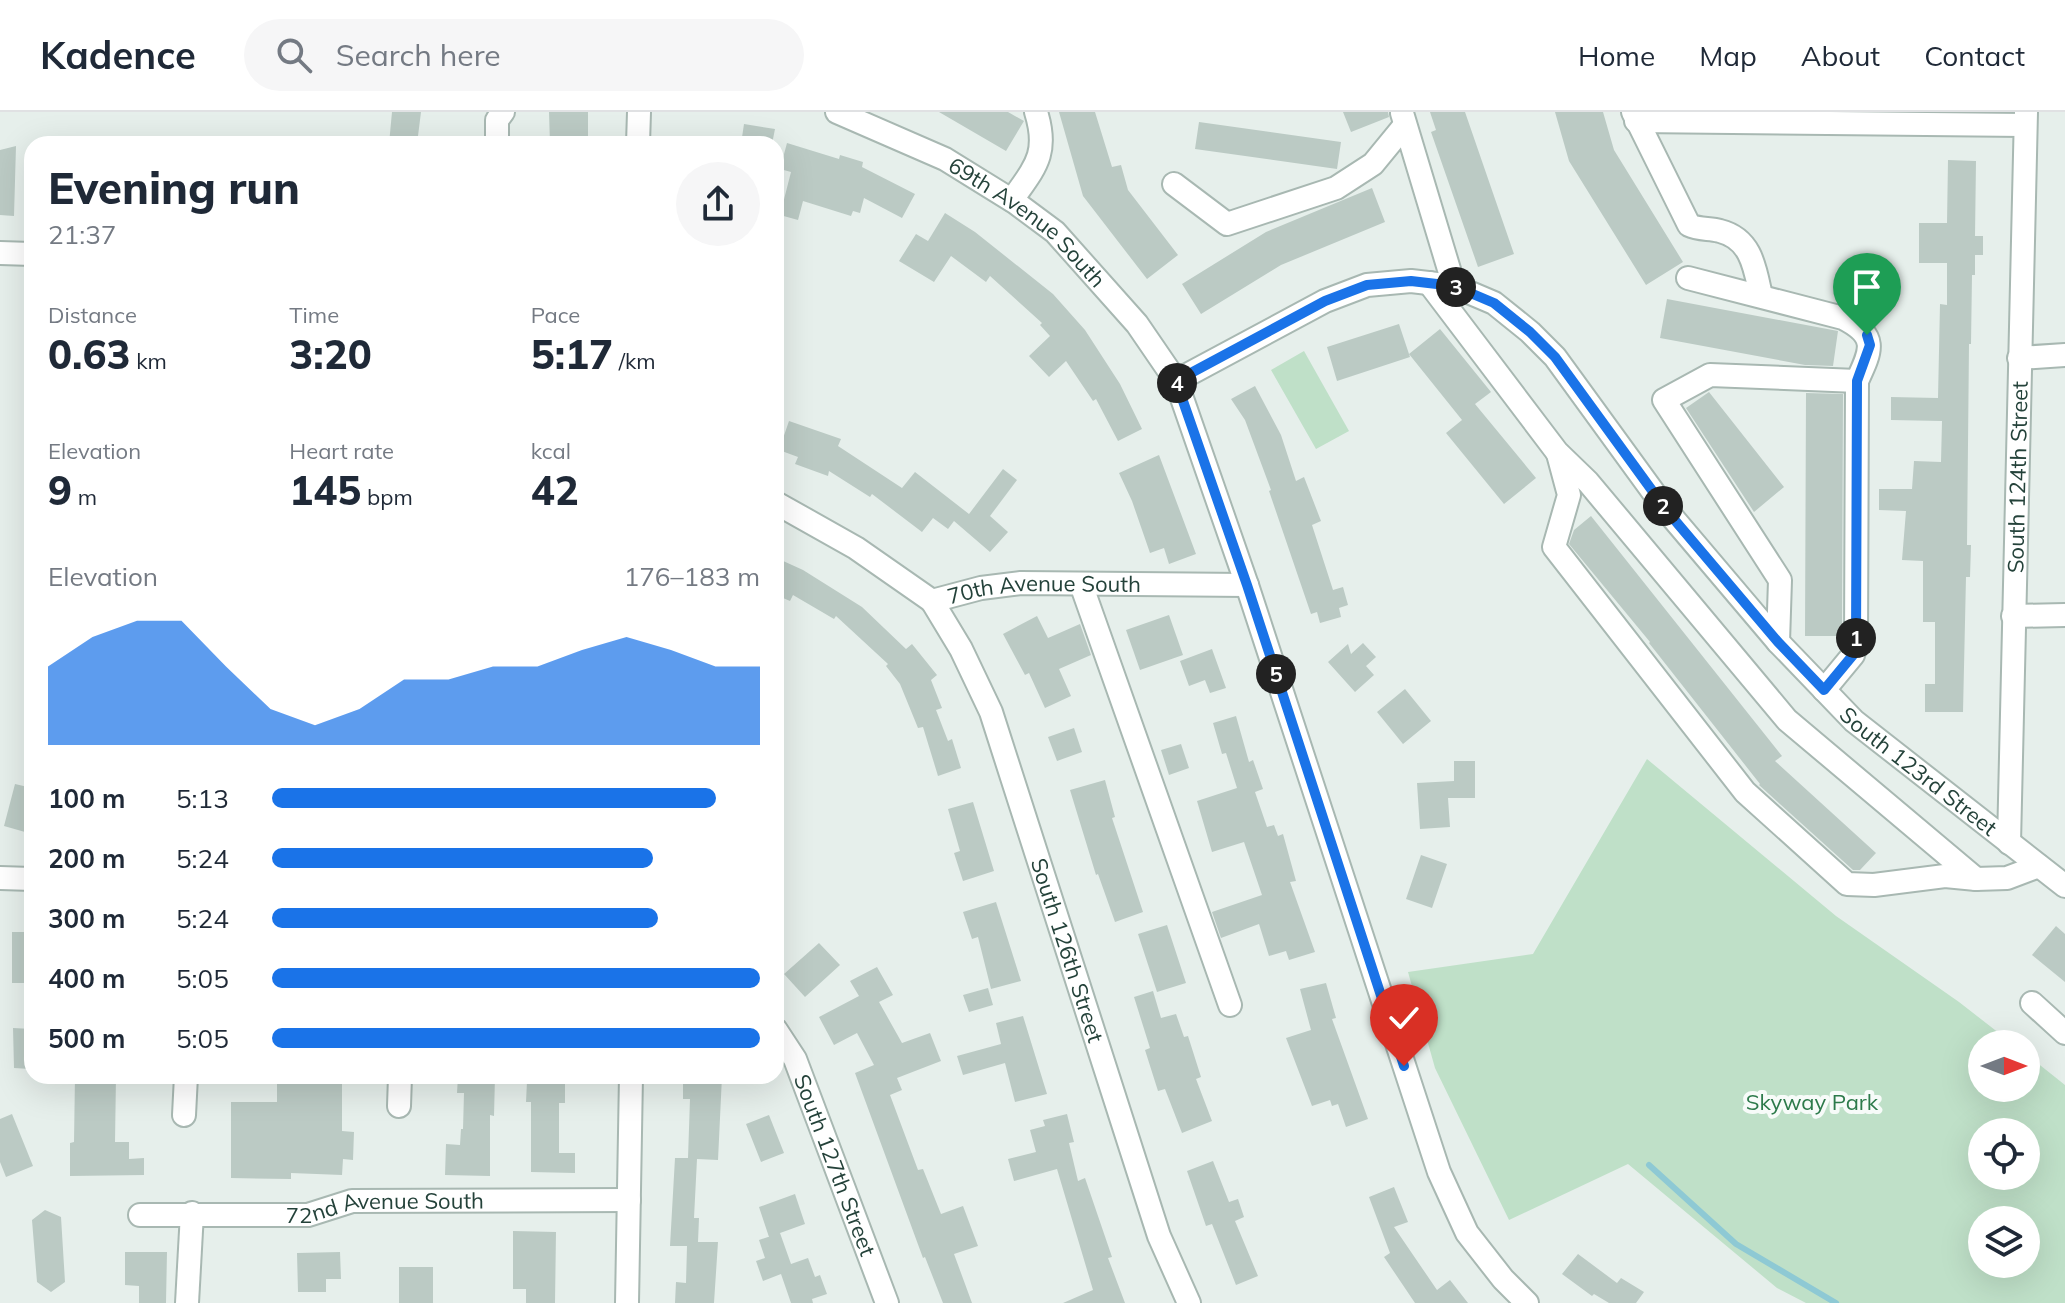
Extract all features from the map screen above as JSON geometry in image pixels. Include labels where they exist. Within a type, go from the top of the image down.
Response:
[{"type":"street","points":[[497,136],[497,120],[503,112]]},
{"type":"street","points":[[638,136],[639,112]]},
{"type":"street","name":"69th Avenue South","points":[[837,112],[945,159],[1012,200],[1055,232],[1137,324],[1176,381],[1247,585],[1439,1172],[1467,1233],[1503,1279],[1527,1303]]},
{"type":"street","points":[[1012,200],[1037,166],[1042,133],[1036,112]]},
{"type":"street","points":[[1761,296],[1753,260],[1746,245],[1726,232],[1689,225],[1635,116],[2025,118]]},
{"type":"street","points":[[1174,184],[1227,224],[1336,188],[1373,164],[1404,118]]},
{"type":"street","points":[[1404,118],[1454,286]]},
{"type":"street","name":"South 124th Street","points":[[2009,843],[2025,118]]},
{"type":"street","points":[[0,253],[24,254]]},
{"type":"street","points":[[1688,278],[1843,318],[1867,335],[1870,345],[1857,381],[1856,645],[1853,655],[1824,690]]},
{"type":"street","name":"South 123rd Street","points":[[1176,381],[1325,301],[1367,285],[1411,281],[1454,286],[1494,303],[1555,357],[1667,511],[1778,642],[1854,721],[2065,886]]},
{"type":"street","points":[[1429,283],[1557,452],[1588,482],[1787,720],[1976,879]]},
{"type":"street","points":[[2019,358],[2065,355]]},
{"type":"street","points":[[1778,642],[1780,580],[1664,400],[1710,375],[1857,381]]},
{"type":"street","points":[[1557,452],[1569,495],[1554,547],[1745,792],[1847,884],[1874,885],[1945,876],[2007,878],[2039,866]]},
{"type":"street","name":"70th Avenue South","points":[[784,508],[856,548],[932,601],[981,588],[1008,585],[1247,585]]},
{"type":"street","points":[[1081,584],[1230,1005]]},
{"type":"street","name":"South 126th Street","points":[[932,601],[961,649],[991,712],[1159,1236],[1189,1303]]},
{"type":"street","points":[[2013,616],[2065,615]]},
{"type":"street","points":[[0,878],[24,879]]},
{"type":"street","points":[[2032,1003],[2065,1033]]},
{"type":"street","name":"South 127th Street","points":[[784,1042],[795,1059],[887,1303]]},
{"type":"street","points":[[184,1115],[186,1084]]},
{"type":"street","points":[[399,1106],[400,1084]]},
{"type":"street","points":[[627,1303],[631,1084]]},
{"type":"street","name":"72nd Avenue South","points":[[140,1215],[308,1215],[352,1201],[629,1200]]},
{"type":"street","points":[[187,1303],[192,1213]]},
{"type":"green space","points":[[1304,351],[1349,431],[1316,449],[1271,370]]},
{"type":"green space","name":"Skyway Park","points":[[1647,759],[1836,916],[1995,1030],[1968,1030],[1968,1102],[2040,1102],[2040,1065],[2065,1085],[2065,1303],[1806,1303],[1777,1288],[1628,1164],[1509,1220],[1435,1068],[1408,972],[1533,954]]},
{"type":"building","points":[[392,112],[421,112],[418,136],[390,136]]},
{"type":"building","points":[[549,112],[588,112],[588,136],[550,136]]},
{"type":"building","points":[[939,112],[1008,112],[1024,121],[1006,151]]},
{"type":"building","points":[[1059,112],[1095,112],[1112,167],[1121,165],[1128,190],[1178,255],[1147,279],[1083,196]]},
{"type":"building","points":[[1343,112],[1388,112],[1389,117],[1351,132]]},
{"type":"building","points":[[1430,112],[1465,112],[1514,254],[1478,267],[1431,132],[1436,130]]},
{"type":"building","points":[[1555,112],[1603,112],[1614,150],[1683,262],[1646,285],[1569,161]]},
{"type":"building","points":[[1199,122],[1341,142],[1337,169],[1195,149]]},
{"type":"building","points":[[744,124],[775,129],[774,136],[742,136]]},
{"type":"building","points":[[787,143],[839,159],[840,155],[863,162],[862,167],[915,194],[902,218],[864,198],[860,213],[853,211],[851,216],[803,201],[798,220],[784,216],[784,199],[791,172],[784,170]]},
{"type":"building","points":[[16,146],[14,216],[0,215],[0,150]]},
{"type":"building","points":[[1948,160],[1976,161],[1975,236],[1983,236],[1983,255],[1975,255],[1975,275],[1972,275],[1969,344],[1967,545],[1971,545],[1970,577],[1966,577],[1963,712],[1925,712],[1925,684],[1935,684],[1935,622],[1923,622],[1923,561],[1902,560],[1906,511],[1879,510],[1879,489],[1912,489],[1914,461],[1941,462],[1942,421],[1891,420],[1891,397],[1938,398],[1940,304],[1947,305],[1947,263],[1919,263],[1919,223],[1947,223]]},
{"type":"building","points":[[1372,188],[1385,222],[1281,265],[1201,314],[1182,284],[1266,232]]},
{"type":"building","points":[[945,213],[975,232],[1053,294],[1085,330],[1120,384],[1142,429],[1118,441],[1096,399],[1093,401],[1066,361],[1049,377],[1029,356],[1050,336],[1040,325],[1042,323],[990,276],[986,282],[951,256],[934,282],[899,261],[916,234],[928,241]]},
{"type":"building","points":[[1667,299],[1838,331],[1833,366],[1805,365],[1660,338]]},
{"type":"building","points":[[1399,324],[1410,357],[1337,381],[1327,347]]},
{"type":"building","points":[[1440,329],[1491,392],[1475,404],[1536,478],[1504,504],[1446,433],[1462,420],[1409,354]]},
{"type":"building","points":[[1255,386],[1281,435],[1296,481],[1304,477],[1321,521],[1312,525],[1333,590],[1343,587],[1348,605],[1339,608],[1341,617],[1320,623],[1317,612],[1311,614],[1245,420],[1231,399]]},
{"type":"building","points":[[1709,392],[1784,487],[1754,512],[1686,408]]},
{"type":"building","points":[[1806,393],[1843,394],[1842,636],[1805,636]]},
{"type":"building","points":[[789,421],[841,439],[838,446],[902,488],[915,472],[969,514],[1003,469],[1017,480],[990,516],[1008,532],[990,552],[954,521],[948,529],[933,518],[922,532],[872,494],[870,497],[829,471],[828,476],[795,464],[798,457],[784,452],[784,436]]},
{"type":"building","points":[[1159,455],[1196,554],[1169,564],[1164,548],[1150,553],[1119,473]]},
{"type":"building","points":[[1591,516],[1782,756],[1775,761],[1876,853],[1860,870],[1853,870],[1759,785],[1650,642],[1569,544],[1574,530]]},
{"type":"building","points":[[784,561],[862,607],[906,649],[912,644],[937,675],[931,680],[942,708],[936,710],[948,741],[952,739],[961,768],[938,776],[923,727],[918,728],[900,684],[886,666],[888,664],[836,616],[834,619],[793,595],[790,601],[784,598]]},
{"type":"building","points":[[1169,615],[1183,655],[1140,670],[1126,630]]},
{"type":"building","points":[[1037,616],[1048,638],[1080,624],[1091,655],[1059,669],[1071,696],[1045,708],[1029,673],[1025,675],[1003,634]]},
{"type":"building","points":[[1363,643],[1376,657],[1366,666],[1374,675],[1355,692],[1328,662],[1348,644],[1351,654]]},
{"type":"building","points":[[1212,649],[1226,688],[1210,693],[1205,680],[1189,686],[1180,661]]},
{"type":"building","points":[[1405,689],[1431,721],[1403,744],[1377,712]]},
{"type":"building","points":[[1236,716],[1249,762],[1253,760],[1263,789],[1255,792],[1267,827],[1274,825],[1278,836],[1283,834],[1296,881],[1290,882],[1315,952],[1289,960],[1286,951],[1269,956],[1259,924],[1221,938],[1212,912],[1262,895],[1244,842],[1212,852],[1197,801],[1237,788],[1213,723]]},
{"type":"building","points":[[1074,728],[1082,752],[1057,761],[1048,737]]},
{"type":"building","points":[[1181,744],[1189,768],[1169,775],[1161,750]]},
{"type":"building","points":[[1454,761],[1475,761],[1475,798],[1448,798],[1450,827],[1420,829],[1417,783],[1454,781]]},
{"type":"building","points":[[1105,780],[1115,817],[1112,818],[1143,912],[1115,922],[1096,875],[1070,790]]},
{"type":"building","points":[[15,784],[24,786],[24,832],[4,826]]},
{"type":"building","points":[[973,802],[994,871],[963,881],[954,853],[960,851],[948,809]]},
{"type":"building","points":[[1421,855],[1447,864],[1432,908],[1406,899]]},
{"type":"building","points":[[996,902],[1021,981],[991,989],[978,937],[972,939],[963,912]]},
{"type":"building","points":[[1167,925],[1186,983],[1157,992],[1138,934]]},
{"type":"building","points":[[2056,926],[2065,934],[2065,982],[2032,955]]},
{"type":"building","points":[[12,932],[24,932],[24,983],[12,983]]},
{"type":"building","points":[[819,943],[840,965],[805,997],[784,974]]},
{"type":"building","points":[[877,967],[893,995],[879,1002],[902,1043],[930,1033],[941,1061],[897,1078],[902,1090],[890,1095],[918,1170],[923,1169],[941,1214],[963,1206],[978,1246],[954,1254],[972,1303],[943,1303],[923,1258],[855,1073],[874,1065],[857,1033],[834,1045],[819,1017],[859,996],[850,981]]},
{"type":"building","points":[[1326,983],[1336,1018],[1332,1019],[1368,1119],[1346,1127],[1338,1104],[1332,1106],[1330,1100],[1312,1106],[1286,1038],[1311,1030],[1300,989]]},
{"type":"building","points":[[988,988],[993,1005],[969,1012],[963,995]]},
{"type":"building","points":[[1153,991],[1161,1018],[1176,1014],[1184,1037],[1188,1036],[1201,1077],[1196,1079],[1212,1121],[1182,1133],[1165,1089],[1158,1091],[1145,1050],[1150,1048],[1134,997]]},
{"type":"building","points":[[1023,1016],[1047,1094],[1015,1102],[1005,1063],[963,1075],[957,1056],[1001,1044],[996,1023]]},
{"type":"building","points":[[13,1028],[24,1029],[24,1069],[14,1068]]},
{"type":"building","points":[[75,1084],[116,1084],[115,1142],[129,1142],[129,1159],[144,1158],[144,1175],[70,1176],[70,1143],[74,1142]]},
{"type":"building","points":[[277,1084],[342,1084],[342,1131],[354,1132],[353,1160],[343,1159],[342,1175],[291,1173],[291,1179],[231,1178],[231,1102],[277,1102]]},
{"type":"building","points":[[458,1084],[495,1084],[494,1116],[490,1115],[490,1176],[445,1175],[446,1144],[460,1145],[463,1129],[464,1093],[457,1093]]},
{"type":"building","points":[[527,1084],[565,1084],[565,1103],[559,1103],[559,1153],[575,1153],[575,1173],[531,1172],[531,1102],[526,1102]]},
{"type":"building","points":[[683,1084],[722,1084],[718,1160],[697,1159],[694,1218],[699,1218],[698,1242],[718,1242],[714,1303],[675,1303],[676,1282],[686,1283],[687,1246],[670,1246],[675,1158],[688,1158],[690,1099],[683,1099]]},
{"type":"building","points":[[12,1114],[33,1166],[6,1177],[0,1162],[0,1119]]},
{"type":"building","points":[[1067,1114],[1074,1142],[1069,1143],[1078,1181],[1085,1178],[1112,1257],[1108,1258],[1125,1303],[1063,1303],[1093,1290],[1057,1169],[1014,1181],[1008,1159],[1036,1152],[1030,1130],[1045,1126],[1043,1120]]},
{"type":"building","points":[[769,1115],[784,1153],[761,1162],[746,1124]]},
{"type":"building","points":[[1213,1161],[1229,1202],[1238,1199],[1244,1217],[1235,1221],[1258,1276],[1236,1285],[1212,1224],[1206,1226],[1187,1171]]},
{"type":"building","points":[[1394,1187],[1408,1222],[1394,1227],[1437,1290],[1450,1280],[1468,1303],[1415,1303],[1384,1257],[1390,1253],[1369,1197]]},
{"type":"building","points":[[795,1194],[805,1224],[769,1237],[759,1207]]},
{"type":"building","points":[[45,1210],[61,1217],[65,1282],[51,1292],[37,1282],[32,1220]]},
{"type":"building","points":[[513,1231],[556,1232],[555,1303],[526,1303],[526,1289],[513,1289]]},
{"type":"building","points":[[780,1233],[791,1264],[808,1258],[815,1277],[820,1275],[827,1294],[812,1299],[813,1303],[791,1303],[781,1274],[763,1281],[756,1261],[765,1258],[759,1240]]},
{"type":"building","points":[[125,1252],[167,1252],[166,1303],[139,1303],[139,1286],[125,1285]]},
{"type":"building","points":[[340,1252],[341,1279],[326,1279],[326,1292],[298,1292],[297,1253]]},
{"type":"building","points":[[1578,1254],[1617,1283],[1621,1278],[1644,1292],[1636,1303],[1609,1303],[1594,1294],[1592,1296],[1562,1274]]},
{"type":"building","points":[[399,1267],[433,1267],[433,1303],[399,1303]]},
{"type":"waterway","points":[[1649,1165],[1736,1244],[1836,1303]]},
{"type":"route","points":[[1404,1066],[1247,585],[1176,381],[1325,301],[1367,285],[1411,281],[1454,286],[1494,303],[1555,357],[1667,511],[1778,642],[1824,690],[1853,655],[1856,645],[1857,381],[1867,360],[1870,345],[1867,335]]}]
